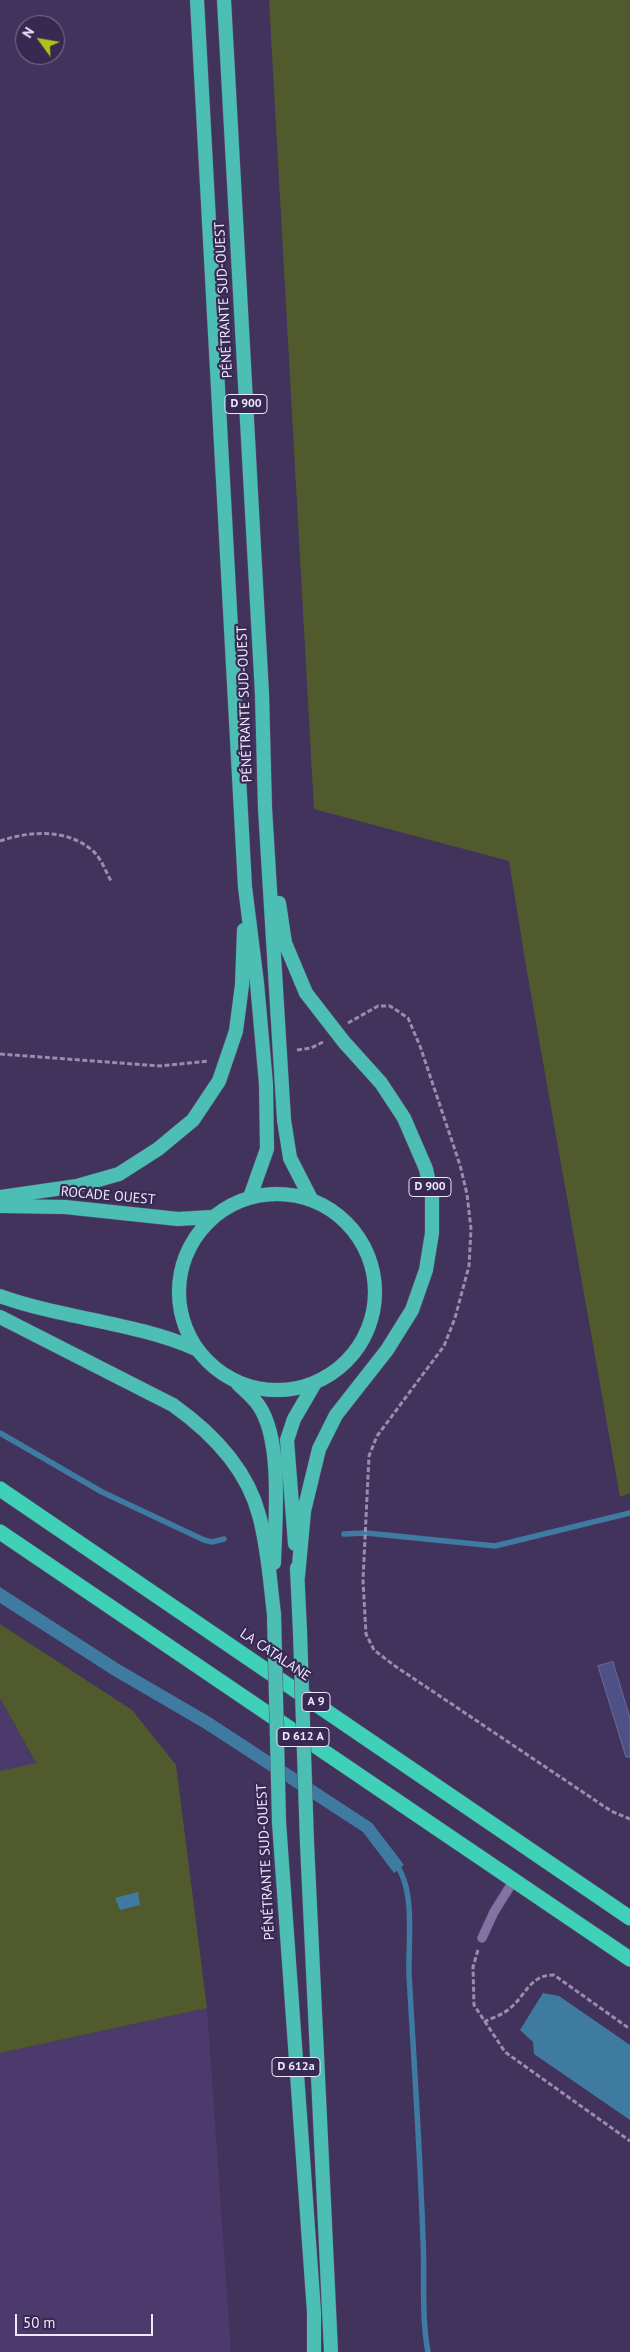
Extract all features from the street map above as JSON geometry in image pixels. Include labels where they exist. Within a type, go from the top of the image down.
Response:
[{"type":"highway","points":[[197,0],[245,887],[266,1084],[267,1149],[250,1197]]},
{"type":"highway","name":"PÉNÉTRANTE SUD-OUEST","points":[[224,0],[262,694],[265,808],[284,1120],[290,1158],[311,1199]]},
{"type":"highway","name":"PÉNÉTRANTE SUD-OUEST","points":[[265,808],[285,943],[306,993],[344,1042],[381,1084],[404,1118],[426,1169],[432,1197],[432,1233],[426,1270],[412,1310],[387,1350],[361,1380],[336,1415],[318,1449],[304,1511],[298,1576]]},
{"type":"highway","points":[[0,1197],[76,1186],[119,1174],[158,1149],[193,1120],[219,1081],[236,1031],[242,985],[245,887]]},
{"type":"highway","name":"ROCADE OUEST","points":[[284,1194],[311,1199],[330,1209],[346,1222],[360,1239],[369,1258],[374,1279],[375,1293],[371,1321],[362,1341],[350,1358],[334,1372],[315,1383],[295,1389],[275,1390],[255,1388],[236,1382],[207,1362],[196,1349],[181,1316],[179,1280],[190,1246],[212,1217],[230,1205],[250,1197],[284,1194]]},
{"type":"highway","name":"ROCADE OUEST","points":[[0,1206],[65,1208],[178,1219],[212,1217]]},
{"type":"highway","name":"ROCADE OUEST","points":[[0,1296],[25,1306],[168,1336],[196,1349]]},
{"type":"highway","points":[[0,1317],[173,1405],[196,1421],[216,1440],[245,1481],[259,1514],[274,1614]]},
{"type":"highway","name":"PÉNÉTRANTE SUD-OUEST","points":[[236,1382],[260,1407],[270,1430],[274,1456],[274,1614],[279,1822],[314,2312],[314,2352]]},
{"type":"highway","name":"PÉNÉTRANTE SUD-OUEST","points":[[307,1843],[298,1576],[287,1440],[294,1419],[315,1383]]},
{"type":"highway","name":"LA CATALANE","points":[[0,1489],[630,1918]]},
{"type":"highway","name":"A 9","points":[[0,1532],[630,1960]]},
{"type":"highway","name":"D 612a","points":[[307,1843],[331,2352]]},
{"type":"highway","points":[[304,2352],[314,2312]]},
{"type":"highway","points":[[330,2316],[338,2352]]},
{"type":"lane","points":[[482,1938],[494,1912],[514,1880]]},
{"type":"path","points":[[0,842],[17,835],[39,832],[71,838],[94,851],[111,881]]},
{"type":"path","points":[[348,1023],[378,1006],[390,1006],[408,1018],[420,1046],[460,1165],[467,1194],[471,1229],[467,1274],[455,1318],[444,1346],[377,1436],[369,1456],[363,1580],[366,1634],[374,1650],[395,1666],[611,1811],[630,1819]]},
{"type":"path","points":[[297,1050],[311,1048],[323,1042]]},
{"type":"path","points":[[0,1054],[160,1066],[210,1061]]},
{"type":"path","points":[[482,1938],[473,1967],[474,2005],[505,2052],[630,2141]]},
{"type":"path","points":[[484,2022],[509,2009],[533,1981],[544,1975],[554,1975],[630,2029]]},
{"type":"shaded area","points":[[0,1698],[36,1764],[0,1771]]},
{"type":"shaded area","points":[[207,2008],[231,2352],[0,2352],[0,2053]]},
{"type":"green space","points":[[269,0],[630,0],[630,1493],[620,1497],[509,861],[314,809]]},
{"type":"green space","points":[[0,1624],[132,1710],[176,1765],[207,2008],[0,2053],[0,1771],[36,1763],[0,1698]]},
{"type":"water","points":[[0,1587],[119,1664],[210,1717],[372,1823],[404,1865],[394,1873],[363,1832],[203,1728],[112,1675],[0,1603]]},
{"type":"water","points":[[138,1892],[140,1905],[120,1910],[115,1898]]},
{"type":"water","points":[[543,1993],[559,1996],[630,2045],[630,2120],[534,2054],[533,2042],[520,2030]]},
{"type":"building","points":[[613,1662],[630,1718],[630,1757],[626,1757],[598,1666]]},
{"type":"waterway","points":[[0,1433],[102,1492],[204,1540],[212,1542],[224,1539]]},
{"type":"waterway","points":[[344,1534],[366,1533],[495,1546],[630,1513]]},
{"type":"waterway","points":[[395,1863],[402,1874],[408,1901],[409,1974],[422,2206],[425,2324],[428,2352]]}]
